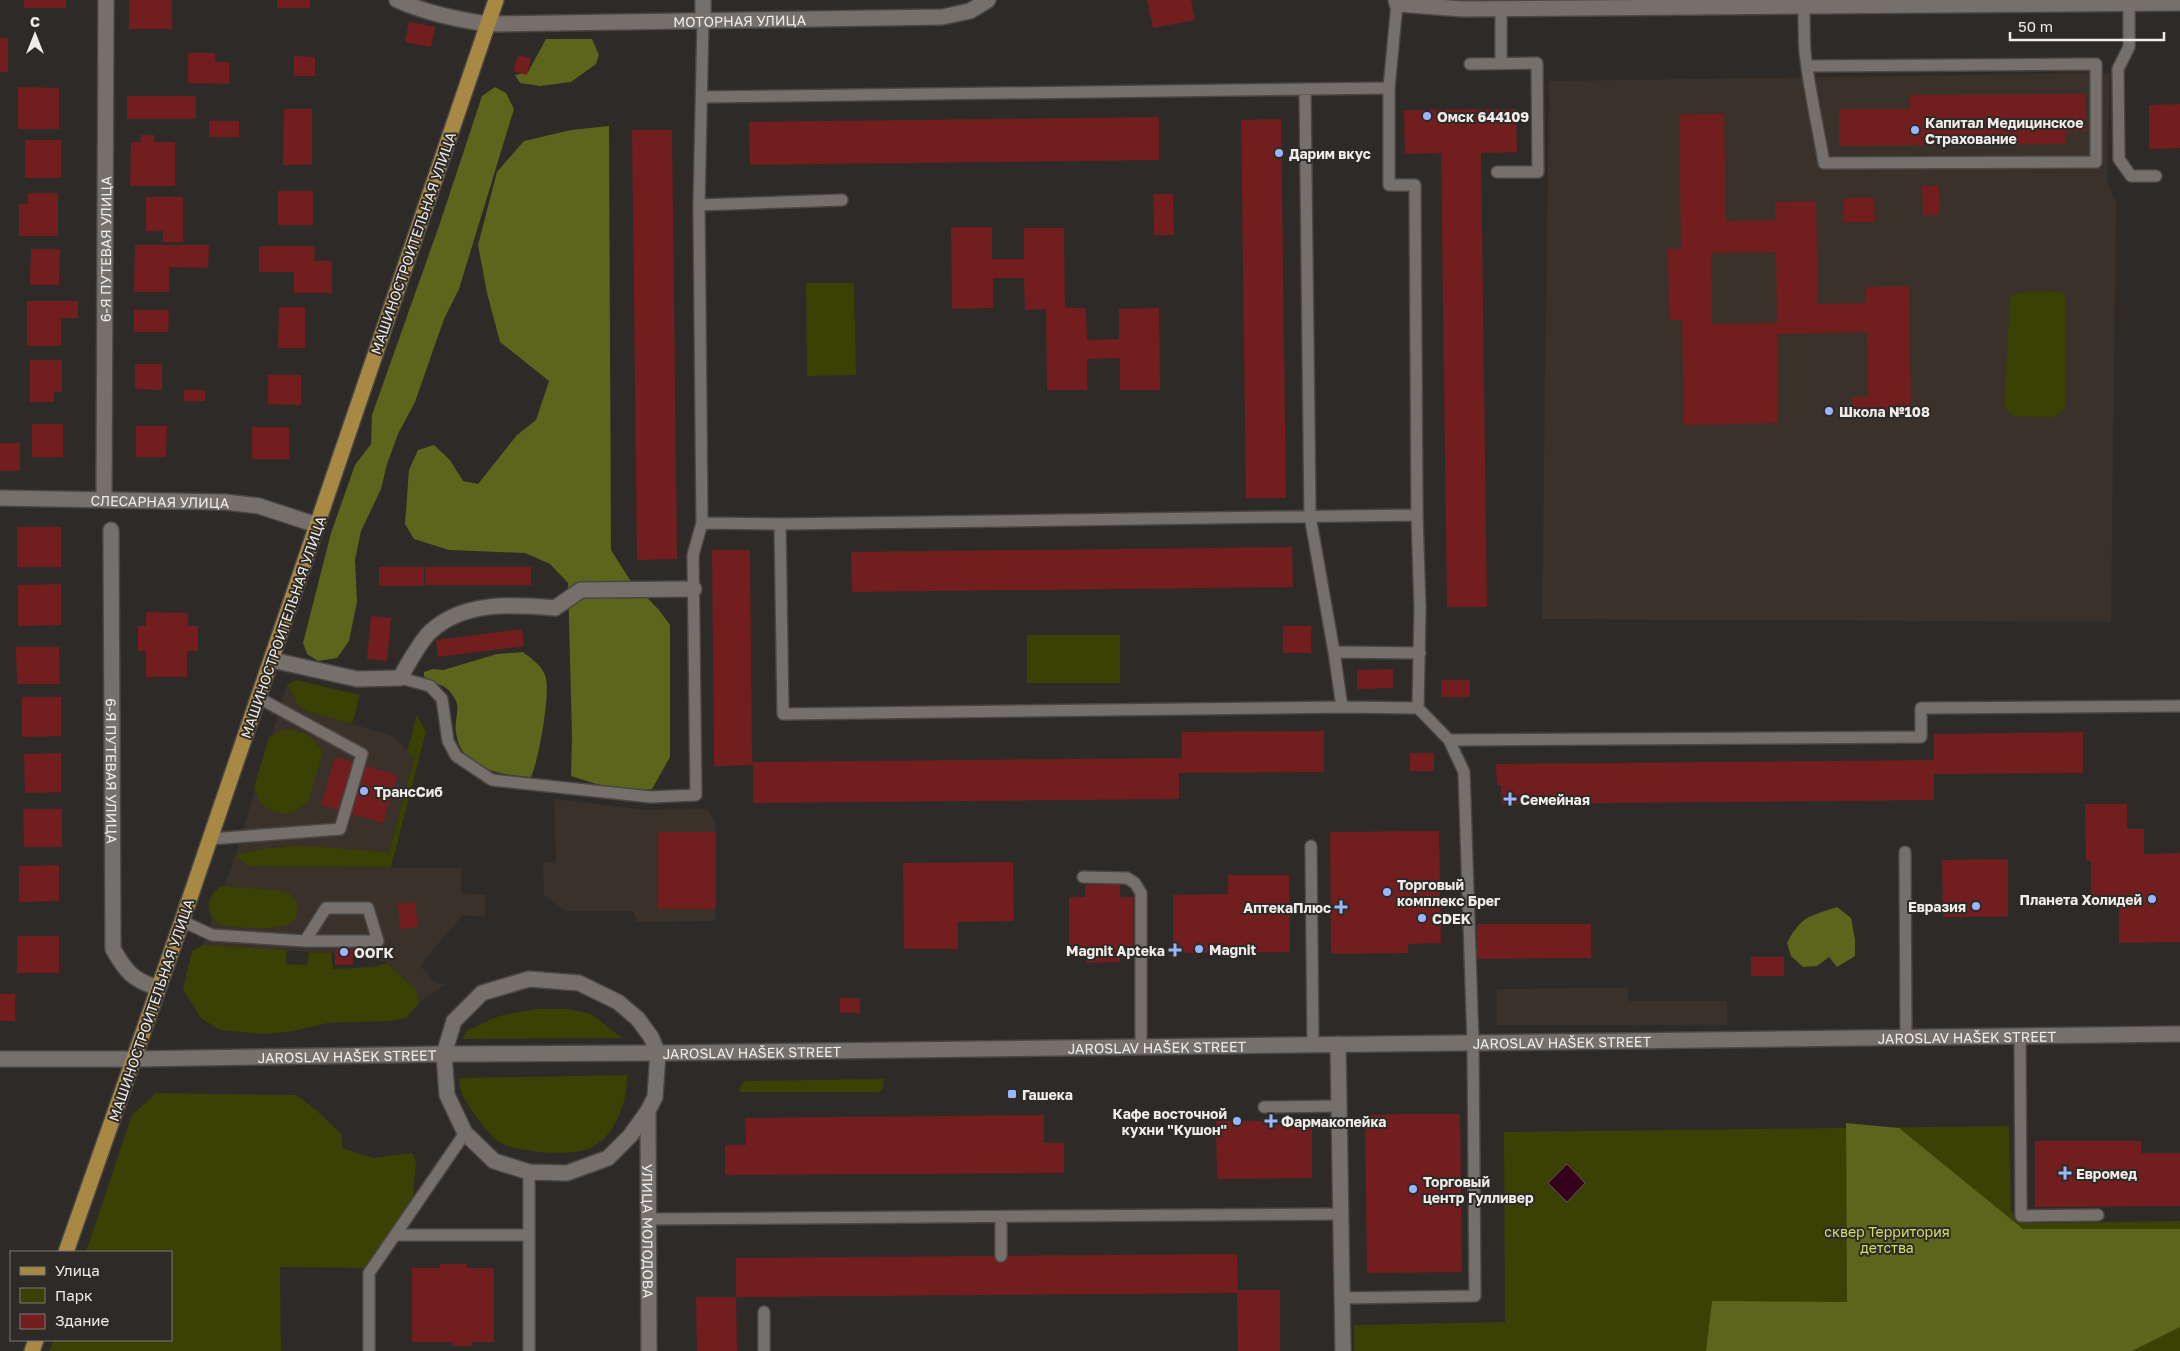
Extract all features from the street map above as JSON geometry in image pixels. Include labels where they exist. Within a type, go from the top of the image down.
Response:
[{"type":"main road","name":"МАШИНОСТРОИТЕЛЬНАЯ УЛИЦА","points":[[66,1251],[272,660],[496,0]]},
{"type":"street","name":"6-Я ПУТЕВАЯ УЛИЦА","points":[[104,499],[106,0]]},
{"type":"street","name":"МОТОРНАЯ УЛИЦА","points":[[397,0],[410,6],[453,18],[487,24],[942,18],[970,11],[988,0]]},
{"type":"street","points":[[703,0],[703,20]]},
{"type":"street","points":[[1397,2],[1463,9],[1644,3],[1804,6],[2112,2],[2180,3]]},
{"type":"street","name":"СЛЕСАРНАЯ УЛИЦА","points":[[0,498],[225,502],[251,505],[317,525]]},
{"type":"street","name":"6-Я ПУТЕВАЯ УЛИЦА","points":[[112,530],[113,949],[124,968],[139,982],[158,988]]},
{"type":"street","points":[[272,660],[357,679],[400,678],[429,633],[456,614],[479,608],[522,605],[555,608],[581,590],[694,589]]},
{"type":"street","points":[[529,979],[579,983],[618,1002],[638,1019],[651,1037],[658,1053],[655,1097],[648,1111],[630,1136],[608,1158],[567,1173],[529,1172],[494,1161],[465,1133],[447,1095],[444,1054],[454,1021],[482,993],[529,979]]},
{"type":"street","name":"JAROSLAV HAŠEK STREET","points":[[0,1059],[658,1053],[2180,1034]]},
{"type":"street","points":[[1338,1044],[1343,1351]]},
{"type":"street","name":"УЛИЦА МОЛОДОВА","points":[[648,1111],[649,1351]]},
{"type":"lane","points":[[1397,2],[1389,88],[1390,185],[1415,185],[1417,515],[1420,653],[1418,708]]},
{"type":"lane","points":[[2129,3],[2129,47],[2118,69],[2119,159],[2131,176],[2156,176]]},
{"type":"lane","points":[[1804,6],[1808,66],[1824,163],[2096,162],[2096,64],[1808,66]]},
{"type":"lane","points":[[1500,8],[1501,64]]},
{"type":"lane","points":[[400,678],[430,686],[442,699],[448,741],[456,756],[492,780],[651,797],[696,795],[693,555],[702,523],[698,205],[703,20]]},
{"type":"lane","points":[[1470,64],[1537,63],[1538,172],[1497,172]]},
{"type":"lane","points":[[702,97],[1389,88]]},
{"type":"lane","points":[[1305,89],[1310,516],[1342,707]]},
{"type":"lane","points":[[698,205],[842,200]]},
{"type":"lane","points":[[702,523],[780,524],[1417,515]]},
{"type":"lane","points":[[780,524],[783,714],[1342,707],[1418,708],[1449,740],[1464,772],[1473,1043],[1475,1296],[1341,1298]]},
{"type":"lane","points":[[1334,652],[1420,653]]},
{"type":"lane","points":[[210,839],[340,829],[362,754],[258,698]]},
{"type":"lane","points":[[1449,740],[1921,737],[1921,708],[2180,706]]},
{"type":"lane","points":[[1311,846],[1313,1045]]},
{"type":"lane","points":[[1905,852],[1906,1037]]},
{"type":"lane","points":[[1083,877],[1127,878],[1135,883],[1141,893],[1141,1047]]},
{"type":"lane","points":[[182,921],[212,935],[305,941],[378,942],[368,908],[326,908],[305,941]]},
{"type":"lane","points":[[2020,1036],[2021,1216],[2098,1215]]},
{"type":"lane","points":[[1264,1107],[1339,1106]]},
{"type":"lane","points":[[369,1351],[369,1273],[465,1133]]},
{"type":"lane","points":[[529,1172],[529,1351]]},
{"type":"lane","points":[[649,1219],[1340,1214]]},
{"type":"lane","points":[[1001,1217],[1001,1256]]},
{"type":"lane","points":[[395,1236],[529,1236]]},
{"type":"lane","points":[[764,1312],[764,1351]]},
{"type":"shaded area","name":"Школа №108","points":[[2110,73],[2107,181],[2116,203],[2111,622],[1542,619],[1549,81]]},
{"type":"shaded area","points":[[287,685],[297,702],[307,711],[393,736],[414,758],[389,852],[280,846],[250,851],[235,857],[249,866],[461,868],[461,893],[485,895],[485,917],[463,915],[424,960],[421,967],[436,983],[446,984],[419,1003],[416,990],[387,963],[362,955],[203,945],[235,856]]},
{"type":"shaded area","points":[[554,799],[646,810],[707,809],[715,821],[715,921],[637,922],[633,911],[566,911],[544,896],[543,862],[556,863]]},
{"type":"shaded area","points":[[1628,988],[1628,1001],[1727,1001],[1727,1025],[1497,1025],[1497,989]]},
{"type":"shaded area","points":[[1567,1164],[1585,1183],[1567,1202],[1548,1183]]},
{"type":"green space","points":[[546,39],[592,39],[599,55],[596,64],[571,82],[540,86],[520,83],[515,75],[528,72]]},
{"type":"green space","points":[[495,87],[506,93],[514,109],[459,289],[444,319],[415,402],[398,434],[387,464],[381,489],[361,531],[355,560],[357,602],[349,641],[337,658],[318,661],[307,654],[303,643],[331,533],[355,465],[371,444],[372,415],[439,226],[482,96]]},
{"type":"green space","points":[[609,126],[611,550],[630,580],[659,610],[670,625],[670,757],[652,789],[642,790],[621,789],[571,776],[572,737],[568,583],[550,564],[525,553],[449,550],[414,539],[405,524],[409,470],[418,450],[434,445],[450,460],[463,481],[478,484],[517,435],[536,420],[549,381],[500,342],[487,293],[478,245],[497,172],[524,141],[571,130]]},
{"type":"green space","points":[[806,283],[854,283],[856,375],[807,376]]},
{"type":"green space","points":[[2028,291],[2061,292],[2065,296],[2065,409],[2055,417],[2012,416],[2004,405],[2010,302],[2012,295]]},
{"type":"green space","points":[[1027,635],[1120,635],[1120,683],[1027,683]]},
{"type":"green space","points":[[523,652],[537,663],[542,670],[546,678],[547,687],[543,728],[531,777],[495,772],[473,762],[459,744],[456,732],[456,701],[448,690],[424,676],[424,672],[433,669],[443,670],[497,654]]},
{"type":"green space","points":[[296,680],[360,695],[352,724],[307,711],[297,703],[287,685]]},
{"type":"green space","points":[[417,715],[426,732],[391,867],[249,866],[235,856],[273,847],[292,846],[389,852],[414,758],[407,751]]},
{"type":"green space","points":[[283,730],[302,732],[315,741],[323,752],[308,802],[293,813],[275,813],[260,803],[254,787],[269,737]]},
{"type":"green space","points":[[221,886],[286,891],[296,901],[298,910],[295,918],[288,924],[279,927],[224,926],[213,918],[209,908],[211,896]]},
{"type":"green space","points":[[1837,907],[1851,918],[1855,939],[1855,956],[1837,967],[1829,957],[1817,966],[1803,967],[1791,956],[1787,943],[1792,934],[1807,918]]},
{"type":"green space","points":[[203,945],[287,950],[286,964],[307,965],[309,952],[331,953],[333,969],[374,967],[387,963],[416,990],[419,1003],[406,1018],[390,1021],[328,1023],[293,1031],[265,1034],[220,1030],[201,1018],[183,989],[192,951]]},
{"type":"green space","points":[[534,1009],[569,1009],[591,1014],[622,1038],[462,1039],[466,1031],[499,1016]]},
{"type":"green space","points":[[627,1075],[627,1085],[622,1107],[618,1118],[606,1137],[588,1149],[564,1153],[523,1150],[507,1146],[498,1141],[485,1128],[467,1104],[459,1083],[459,1078]]},
{"type":"green space","points":[[884,1079],[883,1089],[878,1092],[740,1092],[739,1088],[745,1081]]},
{"type":"green space","points":[[156,1093],[296,1095],[315,1109],[342,1135],[342,1148],[373,1158],[412,1153],[416,1161],[413,1197],[366,1268],[280,1267],[281,1351],[49,1351],[54,1341],[172,1341],[172,1251],[86,1251],[132,1115]]},
{"type":"green space","points":[[1846,1123],[1899,1128],[2023,1229],[2180,1229],[2180,1327],[2132,1351],[1706,1351],[1712,1301],[1847,1302]]},
{"type":"green space","name":"сквер Территория детства","points":[[2009,1126],[2011,1211],[2025,1223],[2180,1221],[2180,1351],[1354,1351],[1354,1325],[1505,1322],[1504,1132]]},
{"type":"building","points":[[24,0],[66,0],[66,8],[24,8]]},
{"type":"building","points":[[129,0],[172,0],[172,29],[129,29]]},
{"type":"building","points":[[277,0],[310,0],[310,8],[277,8]]},
{"type":"building","points":[[1147,0],[1191,0],[1195,20],[1153,28]]},
{"type":"building","points":[[409,22],[435,27],[431,47],[405,42]]},
{"type":"building","points":[[0,38],[8,38],[8,72],[0,72]]},
{"type":"building","points":[[188,53],[215,53],[215,62],[229,62],[229,84],[188,83]]},
{"type":"building","points":[[518,55],[531,58],[527,75],[513,71]]},
{"type":"building","points":[[294,56],[315,57],[315,76],[294,76]]},
{"type":"building","points":[[18,87],[59,88],[59,129],[18,129]]},
{"type":"building","points":[[2085,94],[2086,131],[2065,131],[2065,144],[1839,146],[1839,109],[1910,109],[1910,95]]},
{"type":"building","points":[[127,96],[196,96],[196,119],[127,119]]},
{"type":"building","points":[[2180,104],[2180,148],[2149,149],[2149,105]]},
{"type":"building","points":[[284,109],[312,109],[312,165],[283,165]]},
{"type":"building","points":[[1516,109],[1517,152],[1481,153],[1487,607],[1447,607],[1441,153],[1405,154],[1404,110]]},
{"type":"building","name":"Школа №108","points":[[1724,114],[1726,221],[1775,220],[1775,202],[1816,201],[1818,304],[1866,303],[1866,287],[1909,286],[1911,416],[1853,417],[1852,397],[1868,397],[1867,332],[1777,334],[1778,423],[1684,425],[1682,320],[1669,320],[1668,249],[1681,249],[1679,115]],"holes":[[[1776,252],[1777,323],[1712,324],[1711,253]]]},
{"type":"building","points":[[1159,117],[1159,160],[750,165],[749,122]]},
{"type":"building","points":[[1281,119],[1286,498],[1246,498],[1241,120]]},
{"type":"building","points":[[209,121],[239,121],[239,137],[209,137]]},
{"type":"building","points":[[632,130],[672,130],[677,559],[637,560]]},
{"type":"building","points":[[141,135],[154,135],[154,142],[175,142],[175,186],[130,186],[131,142],[141,142]]},
{"type":"building","points":[[25,140],[61,140],[61,178],[25,178]]},
{"type":"building","points":[[1922,186],[1939,186],[1940,215],[1923,215]]},
{"type":"building","points":[[278,191],[313,191],[313,225],[278,225]]},
{"type":"building","points":[[28,193],[58,193],[58,236],[19,236],[19,204],[28,204]]},
{"type":"building","points":[[1153,194],[1173,194],[1174,235],[1154,235]]},
{"type":"building","points":[[146,197],[183,197],[183,242],[163,242],[163,231],[146,231]]},
{"type":"building","points":[[1874,197],[1875,222],[1844,222],[1844,198]]},
{"type":"building","points":[[951,227],[992,227],[992,259],[1024,259],[1024,228],[1064,228],[1065,308],[1086,308],[1087,340],[1119,339],[1119,309],[1159,308],[1160,390],[1120,390],[1120,358],[1087,359],[1087,390],[1047,390],[1046,309],[1025,310],[1024,278],[993,278],[993,308],[952,309]]},
{"type":"building","points":[[135,245],[209,245],[208,268],[169,267],[169,292],[134,292]]},
{"type":"building","points":[[259,246],[315,246],[314,261],[332,261],[332,293],[294,293],[294,272],[259,272]]},
{"type":"building","points":[[31,249],[60,249],[59,285],[30,285]]},
{"type":"building","points":[[27,301],[78,301],[78,318],[61,318],[61,346],[27,346]]},
{"type":"building","points":[[279,307],[305,307],[305,348],[278,348]]},
{"type":"building","points":[[134,310],[169,310],[168,332],[134,332]]},
{"type":"building","points":[[30,360],[62,360],[62,392],[54,392],[54,402],[30,402]]},
{"type":"building","points":[[135,364],[162,364],[162,390],[135,389]]},
{"type":"building","points":[[268,375],[301,375],[301,405],[268,404]]},
{"type":"building","points":[[184,390],[205,390],[205,401],[184,401]]},
{"type":"building","points":[[32,424],[63,424],[63,457],[32,457]]},
{"type":"building","points":[[136,426],[167,426],[166,457],[136,457]]},
{"type":"building","points":[[252,427],[289,427],[289,459],[252,459]]},
{"type":"building","points":[[0,443],[20,443],[20,471],[0,471]]},
{"type":"building","points":[[17,527],[61,527],[61,567],[17,567]]},
{"type":"building","points":[[1292,547],[1293,587],[852,592],[851,552]]},
{"type":"building","points":[[712,550],[750,550],[752,762],[1182,758],[1182,732],[1324,731],[1324,772],[1179,773],[1179,799],[753,803],[753,765],[714,766]]},
{"type":"building","points":[[379,567],[424,567],[424,586],[379,586]]},
{"type":"building","points":[[425,567],[531,567],[531,585],[425,585]]},
{"type":"building","points":[[61,584],[61,625],[18,626],[18,585]]},
{"type":"building","points":[[146,612],[188,613],[188,626],[198,626],[198,651],[187,651],[187,677],[146,677],[146,651],[138,651],[138,626],[146,626]]},
{"type":"building","points":[[371,616],[391,618],[387,661],[367,659]]},
{"type":"building","points":[[1283,626],[1311,626],[1311,653],[1283,653]]},
{"type":"building","points":[[522,629],[524,646],[438,657],[436,640]]},
{"type":"building","points":[[16,647],[59,647],[60,684],[17,684]]},
{"type":"building","points":[[1393,669],[1393,688],[1357,689],[1357,670]]},
{"type":"building","points":[[1441,680],[1470,680],[1470,697],[1441,697]]},
{"type":"building","points":[[22,697],[61,697],[61,736],[22,737]]},
{"type":"building","points":[[2083,732],[2083,773],[1934,774],[1934,800],[1501,804],[1501,785],[1497,785],[1496,764],[1934,760],[1934,734]]},
{"type":"building","points":[[61,753],[61,792],[25,793],[24,754]]},
{"type":"building","points":[[1410,753],[1434,753],[1434,771],[1410,771]]},
{"type":"building","points":[[335,757],[397,775],[383,823],[321,805]]},
{"type":"building","points":[[2085,804],[2127,804],[2127,829],[2144,829],[2144,854],[2180,853],[2180,942],[2119,943],[2119,903],[2091,904],[2091,861],[2086,861]]},
{"type":"building","points":[[23,809],[62,809],[62,847],[24,847]]},
{"type":"building","points":[[1439,831],[1441,943],[1408,944],[1408,953],[1331,954],[1330,832]]},
{"type":"building","points":[[658,832],[716,832],[716,909],[658,909]]},
{"type":"building","points":[[2008,859],[2008,917],[1943,917],[1942,860]]},
{"type":"building","points":[[1013,862],[1014,921],[958,922],[958,949],[904,949],[903,863]]},
{"type":"building","points":[[59,865],[59,901],[19,902],[19,866]]},
{"type":"building","points":[[1228,875],[1289,875],[1290,952],[1173,953],[1173,895],[1228,894]]},
{"type":"building","points":[[1120,884],[1120,897],[1133,897],[1133,946],[1120,946],[1120,962],[1086,963],[1086,947],[1069,947],[1069,897],[1085,897],[1085,885]]},
{"type":"building","points":[[415,902],[418,927],[400,929],[398,904]]},
{"type":"building","points":[[1477,924],[1591,924],[1591,958],[1477,959]]},
{"type":"building","points":[[17,936],[59,936],[59,973],[17,973]]},
{"type":"building","points":[[335,949],[353,949],[353,965],[335,965]]},
{"type":"building","points":[[1751,957],[1784,957],[1784,976],[1751,976]]},
{"type":"building","points":[[0,994],[15,994],[15,1021],[0,1021]]},
{"type":"building","points":[[840,998],[860,998],[860,1013],[840,1013]]},
{"type":"building","name":"Торговый центр Гулливер","points":[[1460,1114],[1462,1272],[1367,1273],[1365,1115]]},
{"type":"building","points":[[1044,1115],[1044,1143],[1064,1143],[1064,1173],[725,1175],[725,1145],[746,1145],[745,1118]]},
{"type":"building","points":[[1216,1121],[1312,1121],[1312,1178],[1217,1179]]},
{"type":"building","points":[[2035,1141],[2141,1141],[2141,1153],[2180,1153],[2180,1206],[2035,1207]]},
{"type":"building","points":[[1237,1254],[1238,1290],[1280,1290],[1280,1351],[1238,1351],[1237,1293],[736,1297],[736,1258]]},
{"type":"building","points":[[440,1264],[467,1264],[467,1268],[494,1268],[494,1342],[472,1342],[472,1346],[452,1346],[452,1342],[412,1342],[412,1268],[440,1268]]},
{"type":"building","points":[[696,1297],[736,1297],[737,1351],[697,1351]]},
{"type":"place","name":"Омск 644109","points":[[1427,116]]},
{"type":"place","name":"Капитал Медицинское Страхование","points":[[1915,130]]},
{"type":"place","name":"Дарим вкус","points":[[1279,153]]},
{"type":"place","name":"Школа №108","points":[[1829,411]]},
{"type":"place","name":"ТрансСиб","points":[[364,791]]},
{"type":"place","name":"Семейная","points":[[1510,799]]},
{"type":"place","name":"Торговый комплекс Брег","points":[[1387,892]]},
{"type":"place","name":"Планета Холидей","points":[[2152,899]]},
{"type":"place","name":"Евразия","points":[[1976,906]]},
{"type":"place","name":"АптекаПлюс","points":[[1341,907]]},
{"type":"place","name":"CDEK","points":[[1422,918]]},
{"type":"place","name":"Magnit","points":[[1199,949]]},
{"type":"place","name":"Magnit Apteka","points":[[1175,950]]},
{"type":"place","name":"ООГК","points":[[344,952]]},
{"type":"place","name":"Гашека","points":[[1012,1094]]},
{"type":"place","name":"Кафе восточной кухни \"Кушон\"","points":[[1237,1121]]},
{"type":"place","name":"Фармакопейка","points":[[1271,1121]]},
{"type":"place","name":"Евромед","points":[[2065,1173]]},
{"type":"place","name":"Торговый центр Гулливер","points":[[1413,1189]]}]
